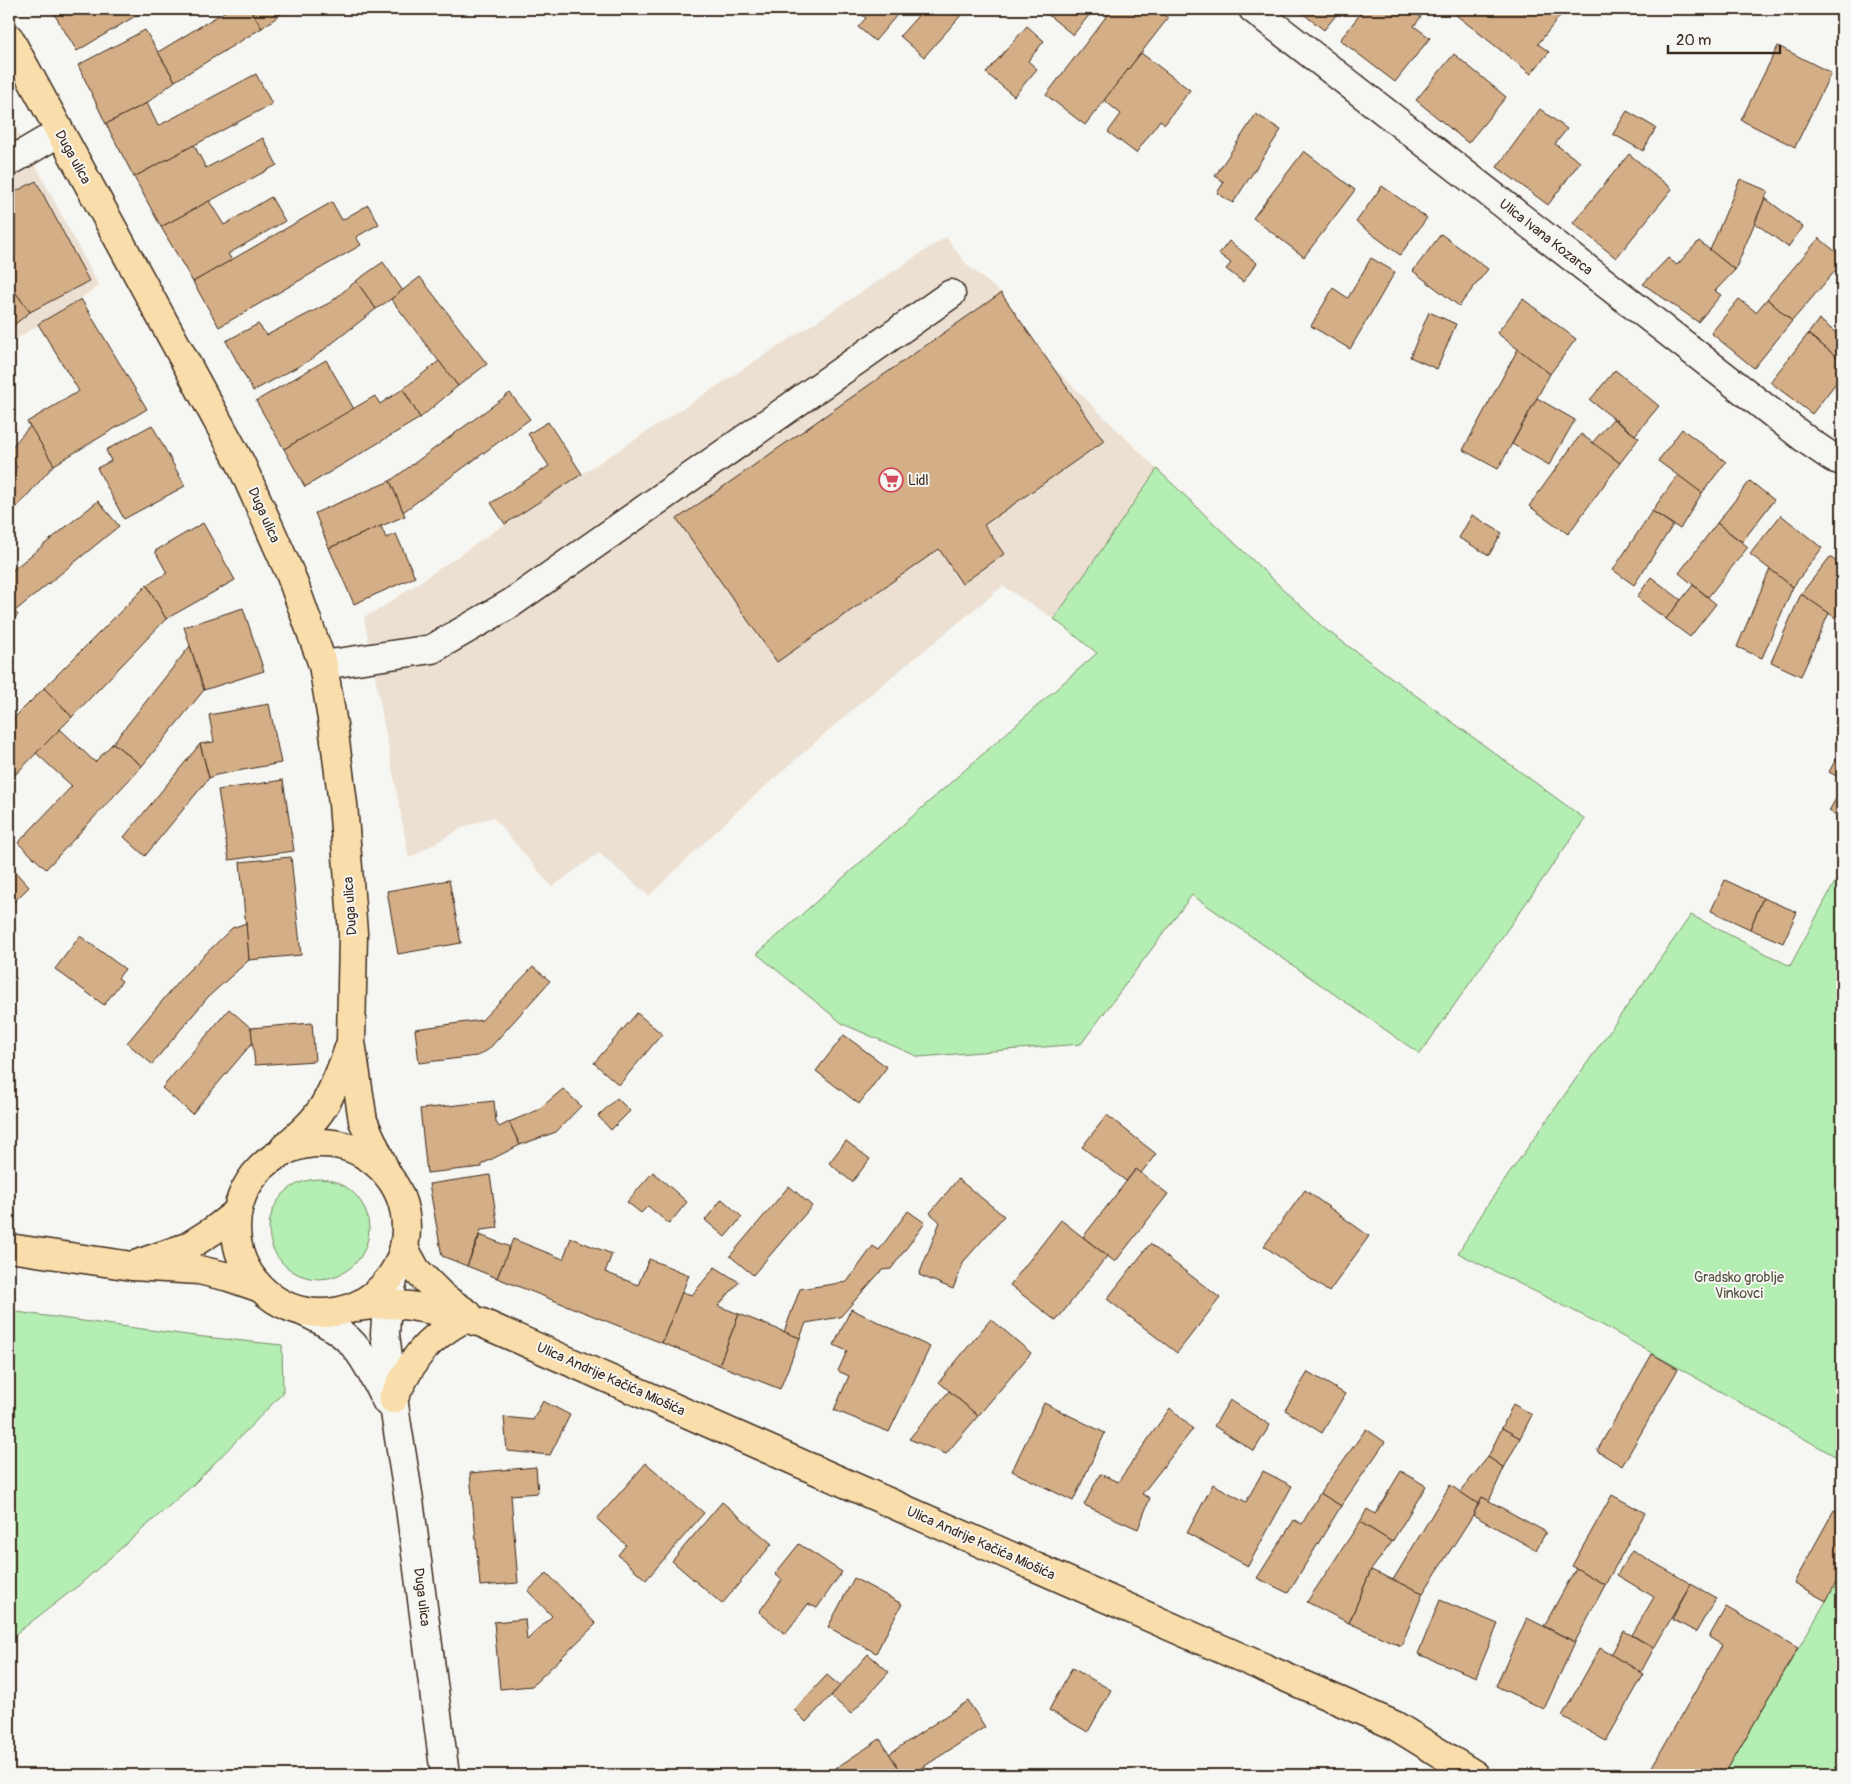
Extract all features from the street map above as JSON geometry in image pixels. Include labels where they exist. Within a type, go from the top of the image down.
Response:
[{"type":"main road","name":"Duga ulica","points":[[9,38],[241,464],[291,576],[323,665],[343,804],[353,933],[352,1042],[363,1121],[387,1174],[400,1196],[407,1221],[400,1260],[378,1292],[356,1306],[330,1313],[304,1312],[279,1303],[258,1287],[243,1265],[235,1239],[236,1213],[244,1187],[260,1166],[282,1151],[308,1126],[326,1103],[352,1042]]},
{"type":"main road","name":"Duga ulica","points":[[282,1151],[310,1142],[339,1144],[365,1154],[387,1174]]},
{"type":"main road","points":[[132,1266],[187,1247],[236,1213]]},
{"type":"main road","points":[[9,1248],[132,1266],[199,1270],[229,1277],[258,1287]]},
{"type":"main road","name":"Ulica Andrije Kačića Miošića","points":[[400,1260],[416,1270],[444,1298],[473,1320]]},
{"type":"main road","name":"Ulica Andrije Kačića Miošića","points":[[356,1306],[386,1304],[437,1311],[473,1320],[1394,1725],[1475,1775]]},
{"type":"main road","points":[[394,1409],[407,1372],[423,1348],[436,1336],[473,1320]]},
{"type":"street","name":"Ulica Ivana Kozarca","points":[[1253,9],[1808,441],[1832,458],[1842,461]]},
{"type":"street","points":[[9,162],[60,132]]},
{"type":"street","points":[[323,665],[432,649],[510,604],[951,294]]},
{"type":"street","name":"Duga ulica","points":[[400,1260],[386,1304],[385,1334],[445,1775]]},
{"type":"street","name":"Duga ulica","points":[[304,1312],[327,1322],[344,1333],[360,1352],[394,1409]]},
{"type":"shaded area","points":[[9,115],[99,286],[9,344]]},
{"type":"shaded area","points":[[946,237],[967,265],[1001,293],[1051,365],[1157,469],[1054,619],[1003,586],[860,703],[737,811],[649,896],[599,853],[552,887],[493,817],[464,827],[409,858],[364,617],[380,609],[505,524]]},
{"type":"green space","points":[[1157,469],[1325,629],[1585,819],[1420,1054],[1192,895],[1081,1044],[919,1057],[843,1024],[757,954],[1097,653],[1054,619]]},
{"type":"green space","name":"Gradsko groblje Vinkovci","points":[[1842,869],[1842,1460],[1602,1325],[1458,1253],[1488,1204],[1691,915],[1790,966]]},
{"type":"green space","points":[[319,1179],[338,1182],[355,1193],[366,1210],[369,1229],[366,1248],[355,1265],[338,1276],[319,1279],[300,1276],[283,1265],[272,1248],[269,1229],[272,1210],[283,1193],[300,1182]]},
{"type":"green space","points":[[9,1311],[195,1336],[282,1345],[283,1393],[194,1484],[78,1586],[9,1639]]},
{"type":"green space","points":[[1842,1572],[1842,1775],[1724,1775],[1826,1601]]},
{"type":"building","points":[[51,9],[147,9],[77,51]]},
{"type":"building","points":[[229,9],[250,9],[262,28],[175,81],[158,52]]},
{"type":"building","points":[[250,9],[288,9],[262,28]]},
{"type":"building","points":[[858,9],[902,9],[875,41],[858,27],[866,18],[857,11]]},
{"type":"building","points":[[924,9],[958,9],[963,13],[924,57],[900,36]]},
{"type":"building","points":[[1041,9],[1094,9],[1073,35]]},
{"type":"building","points":[[1112,9],[1156,9],[1168,18],[1085,125],[1046,95]]},
{"type":"building","points":[[1297,9],[1341,9],[1324,30]]},
{"type":"building","points":[[1364,9],[1410,9],[1421,17],[1414,26],[1430,38],[1395,82],[1340,40]]},
{"type":"building","points":[[1461,9],[1519,9],[1527,15],[1532,9],[1562,9],[1564,11],[1538,44],[1549,52],[1531,74],[1456,15]]},
{"type":"building","points":[[1027,26],[1044,41],[1028,61],[1037,69],[1014,96],[986,73]]},
{"type":"building","points":[[145,30],[175,81],[147,103],[106,124],[78,65]]},
{"type":"building","points":[[1778,46],[1831,73],[1795,147],[1741,120]]},
{"type":"building","points":[[1141,53],[1190,90],[1165,124],[1160,120],[1136,153],[1108,132],[1121,114],[1104,100]]},
{"type":"building","points":[[1454,54],[1506,97],[1468,143],[1416,100]]},
{"type":"building","points":[[256,74],[272,104],[134,177],[106,124],[147,103],[158,126]]},
{"type":"building","points":[[1540,109],[1567,129],[1555,144],[1580,162],[1548,205],[1497,167]]},
{"type":"building","points":[[1627,111],[1656,128],[1643,151],[1613,134]]},
{"type":"building","points":[[1256,114],[1281,130],[1233,203],[1217,193],[1224,182],[1215,176]]},
{"type":"building","points":[[263,138],[277,165],[161,227],[134,177],[194,145],[206,168]]},
{"type":"building","points":[[1304,151],[1355,190],[1304,257],[1253,218]]},
{"type":"building","points":[[1629,154],[1672,189],[1616,258],[1573,223]]},
{"type":"building","points":[[1740,179],[1768,191],[1735,270],[1710,250]]},
{"type":"building","points":[[36,181],[89,281],[30,312],[9,284],[9,195]]},
{"type":"building","points":[[1382,186],[1427,218],[1400,255],[1356,222]]},
{"type":"building","points":[[271,197],[285,221],[228,254],[232,260],[193,282],[161,227],[209,201],[224,225]]},
{"type":"building","points":[[1765,198],[1803,227],[1788,247],[1755,223]]},
{"type":"building","points":[[332,202],[342,220],[368,205],[379,224],[356,237],[361,245],[219,327],[193,282]]},
{"type":"building","points":[[1441,234],[1488,269],[1459,306],[1413,271]]},
{"type":"building","points":[[1819,238],[1842,257],[1842,263],[1792,321],[1767,299]]},
{"type":"building","points":[[1229,241],[1257,263],[1243,282],[1226,269],[1231,263],[1219,254]]},
{"type":"building","points":[[1699,241],[1735,270],[1715,291],[1721,295],[1698,322],[1643,284],[1668,258],[1677,265]]},
{"type":"building","points":[[1371,258],[1395,272],[1350,349],[1311,326],[1333,288],[1348,298]]},
{"type":"building","points":[[383,262],[403,291],[376,309],[356,281]]},
{"type":"building","points":[[420,277],[487,364],[458,386],[391,299]]},
{"type":"building","points":[[356,281],[376,309],[312,359],[253,391],[226,341],[258,324],[267,335],[331,302]]},
{"type":"building","points":[[9,284],[30,312],[9,329]]},
{"type":"building","name":"Lidl","points":[[1001,293],[1104,441],[984,525],[1004,554],[962,584],[939,549],[777,662],[677,519]]},
{"type":"building","points":[[81,299],[147,409],[54,465],[27,422],[79,391],[38,324]]},
{"type":"building","points":[[1523,299],[1576,339],[1550,374],[1497,333]]},
{"type":"building","points":[[1739,299],[1756,312],[1767,299],[1792,321],[1754,368],[1711,333]]},
{"type":"building","points":[[1429,312],[1456,324],[1437,369],[1410,357]]},
{"type":"building","points":[[1819,319],[1842,338],[1842,361],[1808,334]]},
{"type":"building","points":[[1808,334],[1842,361],[1842,375],[1812,414],[1770,382]]},
{"type":"building","points":[[1518,349],[1550,374],[1498,469],[1463,450]]},
{"type":"building","points":[[326,360],[354,409],[284,449],[256,401]]},
{"type":"building","points":[[439,361],[458,386],[420,418],[403,389]]},
{"type":"building","points":[[1615,370],[1659,406],[1635,435],[1590,400]]},
{"type":"building","points":[[403,389],[420,418],[305,487],[284,449],[375,396],[380,404]]},
{"type":"building","points":[[510,393],[530,419],[403,512],[390,481]]},
{"type":"building","points":[[1537,398],[1575,420],[1549,465],[1512,444]]},
{"type":"building","points":[[1613,419],[1639,438],[1620,463],[1592,443]]},
{"type":"building","points":[[548,422],[582,474],[505,524],[491,503],[549,466],[528,434]]},
{"type":"building","points":[[152,425],[185,486],[124,519],[97,468],[111,461],[106,450]]},
{"type":"building","points":[[30,426],[54,465],[17,507],[9,500],[9,476],[17,467],[9,458],[9,450]]},
{"type":"building","points":[[1682,429],[1726,462],[1702,493],[1658,461]]},
{"type":"building","points":[[1581,434],[1620,463],[1568,534],[1529,506]]},
{"type":"building","points":[[1678,475],[1702,493],[1680,529],[1652,511]]},
{"type":"building","points":[[390,481],[405,516],[329,548],[315,513]]},
{"type":"building","points":[[1750,481],[1774,500],[1742,542],[1717,523]]},
{"type":"building","points":[[9,500],[17,507],[9,516]]},
{"type":"building","points":[[98,501],[119,526],[15,611],[9,605],[9,573]]},
{"type":"building","points":[[1652,511],[1673,525],[1634,585],[1613,570]]},
{"type":"building","points":[[1472,515],[1502,533],[1489,555],[1459,538]]},
{"type":"building","points":[[1781,515],[1822,548],[1793,587],[1750,554]]},
{"type":"building","points":[[203,523],[235,580],[166,619],[147,585],[167,573],[155,551]]},
{"type":"building","points":[[1717,523],[1748,547],[1708,597],[1679,573]]},
{"type":"building","points":[[381,526],[386,538],[396,534],[415,577],[354,604],[329,548]]},
{"type":"building","points":[[1830,557],[1842,566],[1842,618],[1840,621],[1801,594]]},
{"type":"building","points":[[1770,569],[1793,587],[1762,658],[1737,647]]},
{"type":"building","points":[[1651,577],[1681,600],[1666,619],[1637,597]]},
{"type":"building","points":[[147,585],[166,619],[72,717],[44,688]]},
{"type":"building","points":[[1693,585],[1716,604],[1690,637],[1666,619]]},
{"type":"building","points":[[1801,594],[1829,613],[1801,676],[1771,662]]},
{"type":"building","points":[[9,605],[18,615],[9,624]]},
{"type":"building","points":[[243,608],[264,671],[204,690],[184,627]]},
{"type":"building","points":[[190,646],[204,690],[142,766],[113,743]]},
{"type":"building","points":[[44,688],[72,717],[9,781],[9,723]]},
{"type":"building","points":[[269,704],[281,763],[216,775],[209,778],[200,744],[214,742],[209,715]]},
{"type":"building","points":[[60,729],[95,762],[113,743],[142,766],[46,869],[18,843],[72,786],[36,753]]},
{"type":"building","points":[[200,744],[209,778],[145,856],[124,837]]},
{"type":"building","points":[[1842,748],[1842,779],[1829,772]]},
{"type":"building","points":[[283,780],[294,851],[229,860],[218,790]]},
{"type":"building","points":[[1842,788],[1842,818],[1829,811]]},
{"type":"building","points":[[291,857],[301,955],[249,960],[240,862]]},
{"type":"building","points":[[9,865],[29,887],[14,902],[9,897]]},
{"type":"building","points":[[449,880],[461,943],[398,954],[387,891]]},
{"type":"building","points":[[1725,880],[1763,898],[1750,929],[1711,911]]},
{"type":"building","points":[[1763,898],[1797,912],[1783,943],[1750,929]]},
{"type":"building","points":[[246,923],[249,960],[208,997],[152,1064],[127,1043],[183,976],[232,928]]},
{"type":"building","points":[[80,936],[125,969],[118,978],[122,981],[104,1005],[55,969]]},
{"type":"building","points":[[533,967],[550,981],[488,1050],[477,1056],[419,1063],[415,1029],[482,1020]]},
{"type":"building","points":[[229,1009],[251,1028],[253,1042],[192,1114],[162,1088]]},
{"type":"building","points":[[637,1013],[662,1034],[619,1085],[594,1063]]},
{"type":"building","points":[[312,1023],[315,1061],[255,1065],[251,1028]]},
{"type":"building","points":[[844,1035],[887,1067],[859,1104],[816,1071]]},
{"type":"building","points":[[563,1089],[581,1106],[556,1132],[520,1145],[509,1122],[538,1110]]},
{"type":"building","points":[[617,1098],[630,1111],[611,1130],[598,1116]]},
{"type":"building","points":[[494,1101],[496,1122],[499,1127],[509,1122],[520,1145],[482,1164],[482,1167],[427,1173],[420,1109]]},
{"type":"building","points":[[1107,1115],[1156,1154],[1141,1173],[1136,1169],[1126,1181],[1082,1147]]},
{"type":"building","points":[[846,1141],[870,1159],[852,1182],[829,1163]]},
{"type":"building","points":[[1136,1169],[1168,1194],[1115,1262],[1083,1237]]},
{"type":"building","points":[[653,1172],[687,1202],[669,1224],[648,1206],[641,1213],[627,1202]]},
{"type":"building","points":[[490,1175],[498,1228],[481,1230],[467,1266],[442,1256],[429,1184]]},
{"type":"building","points":[[958,1179],[1004,1216],[964,1261],[953,1289],[919,1275],[940,1222],[930,1213]]},
{"type":"building","points":[[789,1186],[812,1206],[753,1275],[730,1256]]},
{"type":"building","points":[[1305,1190],[1369,1236],[1329,1292],[1264,1246]]},
{"type":"building","points":[[722,1199],[742,1217],[725,1237],[705,1220]]},
{"type":"building","points":[[908,1211],[925,1223],[891,1269],[882,1270],[840,1317],[806,1323],[800,1338],[784,1332],[800,1289],[847,1282],[873,1246],[879,1250]]},
{"type":"building","points":[[1061,1220],[1107,1256],[1056,1321],[1010,1285]]},
{"type":"building","points":[[480,1235],[510,1247],[497,1278],[467,1266]]},
{"type":"building","points":[[571,1238],[612,1254],[605,1272],[638,1285],[649,1259],[689,1275],[662,1343],[497,1278],[513,1239],[563,1259]]},
{"type":"building","points":[[1150,1244],[1220,1298],[1177,1353],[1107,1299]]},
{"type":"building","points":[[715,1267],[739,1282],[718,1306],[739,1314],[719,1365],[662,1343],[682,1292],[692,1295]]},
{"type":"building","points":[[851,1309],[930,1347],[889,1432],[834,1410],[849,1376],[838,1371],[847,1351],[834,1345]]},
{"type":"building","points":[[739,1314],[800,1338],[780,1389],[719,1365]]},
{"type":"building","points":[[991,1319],[1031,1353],[978,1416],[939,1382]]},
{"type":"building","points":[[1652,1354],[1678,1369],[1622,1466],[1597,1451]]},
{"type":"building","points":[[1308,1372],[1345,1394],[1322,1433],[1285,1410]]},
{"type":"building","points":[[949,1391],[978,1416],[946,1454],[909,1439]]},
{"type":"building","points":[[1230,1400],[1270,1425],[1254,1451],[1214,1426]]},
{"type":"building","points":[[543,1401],[570,1415],[550,1455],[507,1451],[504,1417],[533,1420]]},
{"type":"building","points":[[1044,1403],[1105,1433],[1073,1501],[1012,1471]]},
{"type":"building","points":[[1513,1404],[1532,1415],[1520,1438],[1502,1428]]},
{"type":"building","points":[[1170,1408],[1193,1429],[1142,1494],[1150,1498],[1138,1529],[1084,1505],[1100,1474],[1118,1482]]},
{"type":"building","points":[[1502,1428],[1520,1438],[1504,1468],[1488,1457]]},
{"type":"building","points":[[1366,1429],[1385,1442],[1341,1506],[1320,1493]]},
{"type":"building","points":[[1488,1457],[1504,1468],[1489,1501],[1482,1497],[1478,1504],[1460,1492]]},
{"type":"building","points":[[646,1463],[704,1513],[646,1580],[618,1555],[626,1545],[597,1519]]},
{"type":"building","points":[[536,1467],[538,1493],[511,1495],[518,1583],[480,1586],[470,1473]]},
{"type":"building","points":[[1263,1471],[1292,1486],[1248,1566],[1187,1533],[1213,1484],[1246,1502]]},
{"type":"building","points":[[1401,1471],[1426,1486],[1392,1542],[1360,1522],[1367,1509],[1375,1514]]},
{"type":"building","points":[[1450,1485],[1478,1504],[1473,1515],[1423,1593],[1393,1580]]},
{"type":"building","points":[[1320,1493],[1341,1506],[1288,1593],[1257,1578],[1294,1520],[1302,1524]]},
{"type":"building","points":[[1612,1495],[1645,1513],[1605,1585],[1572,1566]]},
{"type":"building","points":[[1482,1497],[1546,1532],[1536,1550],[1473,1515]]},
{"type":"building","points":[[722,1502],[772,1544],[722,1604],[672,1561]]},
{"type":"building","points":[[1834,1510],[1842,1514],[1842,1572],[1826,1601],[1794,1583]]},
{"type":"building","points":[[1360,1522],[1392,1542],[1371,1570],[1349,1623],[1307,1602]]},
{"type":"building","points":[[799,1544],[842,1572],[817,1608],[808,1604],[785,1634],[759,1612],[782,1580],[775,1574]]},
{"type":"building","points":[[1632,1550],[1691,1584],[1654,1648],[1632,1635],[1654,1597],[1617,1575]]},
{"type":"building","points":[[1576,1568],[1605,1585],[1575,1642],[1544,1626]]},
{"type":"building","points":[[1371,1570],[1423,1593],[1401,1646],[1349,1623]]},
{"type":"building","points":[[547,1573],[596,1624],[532,1686],[500,1689],[494,1622],[525,1619],[527,1640],[552,1616],[528,1591]]},
{"type":"building","points":[[854,1578],[902,1604],[876,1653],[828,1627]]},
{"type":"building","points":[[1691,1584],[1716,1598],[1696,1632],[1672,1619]]},
{"type":"building","points":[[1440,1600],[1498,1624],[1476,1677],[1418,1654]]},
{"type":"building","points":[[1726,1607],[1798,1648],[1724,1775],[1659,1775],[1650,1770],[1722,1645],[1709,1637]]},
{"type":"building","points":[[1527,1618],[1575,1642],[1544,1709],[1496,1686]]},
{"type":"building","points":[[1624,1631],[1654,1648],[1641,1672],[1611,1655]]},
{"type":"building","points":[[1600,1648],[1644,1674],[1606,1741],[1562,1716]]},
{"type":"building","points":[[868,1654],[889,1672],[851,1714],[831,1696]]},
{"type":"building","points":[[1072,1668],[1111,1690],[1088,1732],[1049,1710]]},
{"type":"building","points":[[827,1675],[840,1686],[806,1722],[794,1710]]},
{"type":"building","points":[[968,1701],[985,1727],[911,1775],[903,1775],[889,1754]]},
{"type":"building","points":[[880,1739],[903,1775],[825,1775]]},
{"type":"building","points":[[925,1767],[930,1775],[911,1775]]},
{"type":"place","name":"Lidl","points":[[891,480]]}]
